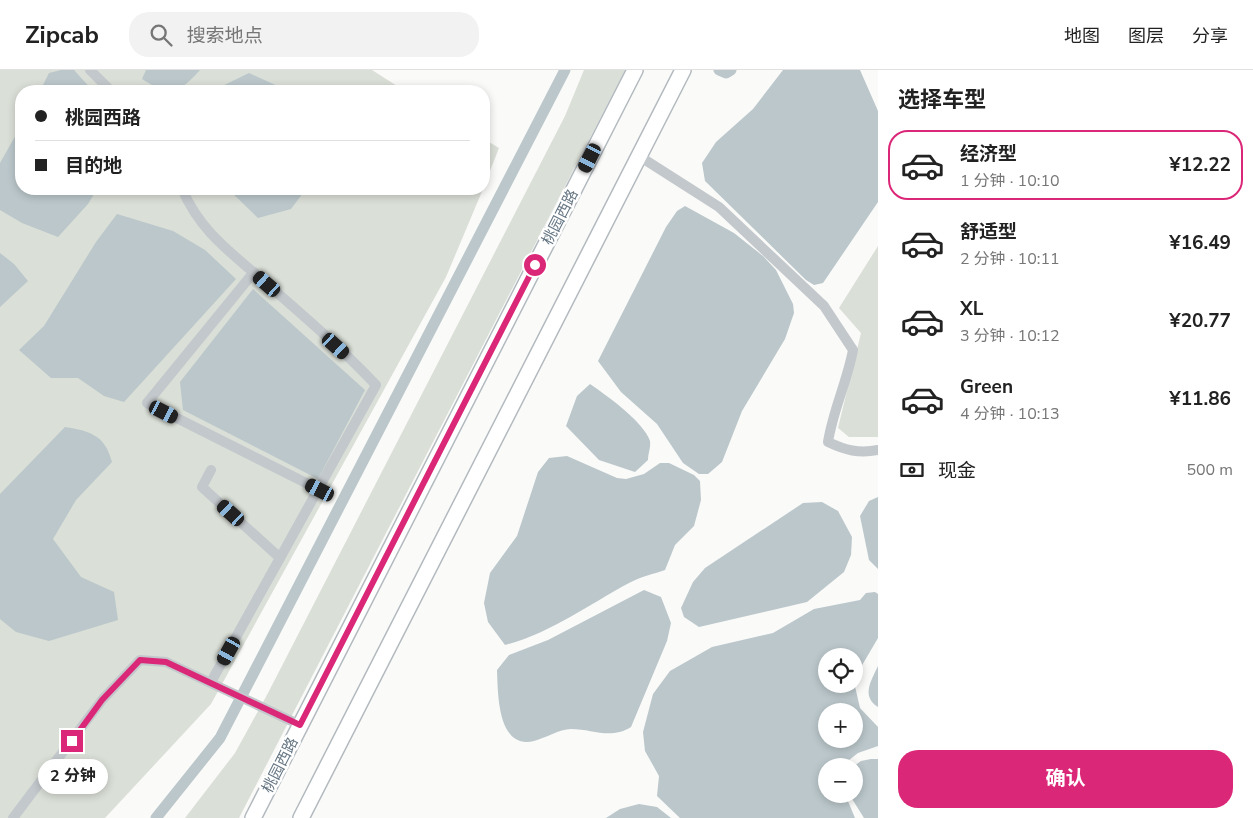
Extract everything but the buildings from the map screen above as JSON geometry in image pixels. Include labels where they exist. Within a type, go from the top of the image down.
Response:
[{"type":"main road","name":"桃园西路","points":[[253,818],[635,70]]},
{"type":"main road","points":[[301,818],[681,74]]},
{"type":"street","points":[[90,70],[104,85]]},
{"type":"street","points":[[639,156],[719,207],[824,306],[854,350],[848,378],[831,425],[828,442],[845,450],[866,453],[878,450]]},
{"type":"street","points":[[185,195],[191,210],[213,238],[254,272],[376,385],[320,490],[211,682]]},
{"type":"street","points":[[254,272],[147,403],[320,490]]},
{"type":"street","points":[[211,470],[202,487],[280,558]]},
{"type":"street","points":[[13,818],[102,700],[140,660],[166,662],[300,725]]},
{"type":"shaded area","points":[[0,70],[372,70],[396,85],[15,85],[15,195],[480,195],[446,277],[211,704],[105,818],[0,818]]},
{"type":"shaded area","points":[[61,70],[74,70],[88,85],[43,85],[49,73]]},
{"type":"shaded area","points":[[146,70],[200,70],[184,85],[152,85],[142,79]]},
{"type":"shaded area","points":[[584,70],[625,70],[239,818],[185,818],[235,753],[268,693],[565,116]]},
{"type":"shaded area","points":[[783,70],[860,70],[878,111],[878,202],[823,283],[814,285],[806,280],[705,181],[702,163],[716,142],[753,109]]},
{"type":"shaded area","points":[[249,73],[275,85],[224,85]]},
{"type":"shaded area","points":[[15,137],[15,195],[93,195],[88,204],[58,237],[22,223],[0,210],[0,163]]},
{"type":"shaded area","points":[[490,143],[499,148],[490,171]]},
{"type":"shaded area","points":[[234,195],[302,195],[291,209],[258,218]]},
{"type":"shaded area","points":[[685,206],[734,233],[763,256],[776,270],[793,304],[794,313],[785,339],[742,411],[722,462],[708,474],[699,474],[683,463],[657,424],[621,392],[598,361],[666,227],[677,211]]},
{"type":"shaded area","points":[[117,214],[173,231],[205,250],[236,279],[124,402],[104,396],[78,378],[51,378],[19,350],[44,326],[96,242]]},
{"type":"shaded area","points":[[878,246],[878,437],[849,437],[838,428],[861,333],[839,308]]},
{"type":"shaded area","points":[[0,253],[14,264],[28,281],[0,307]]},
{"type":"shaded area","points":[[253,289],[365,390],[318,479],[183,410],[180,382]]},
{"type":"shaded area","points":[[590,384],[633,418],[650,441],[648,460],[635,472],[599,460],[566,426],[577,396]]},
{"type":"shaded area","points":[[65,427],[82,430],[101,440],[112,462],[76,500],[53,539],[81,577],[114,592],[118,620],[49,641],[16,632],[0,619],[0,494]]},
{"type":"shaded area","points":[[567,456],[617,478],[626,479],[644,474],[660,463],[669,463],[694,475],[700,481],[701,500],[694,526],[675,545],[665,570],[633,581],[554,626],[505,645],[488,622],[484,603],[490,573],[517,536],[538,472],[549,458]]},
{"type":"shaded area","points":[[878,497],[878,569],[869,560],[860,516],[869,501]]},
{"type":"shaded area","points":[[822,502],[838,511],[852,537],[851,555],[844,572],[807,602],[699,627],[684,617],[681,608],[693,582],[705,568],[803,503]]},
{"type":"shaded area","points":[[644,590],[661,597],[671,623],[667,641],[631,727],[616,733],[566,729],[534,741],[522,741],[513,737],[506,728],[502,717],[497,680],[497,670],[509,655],[548,640]]},
{"type":"shaded area","points":[[875,592],[878,594],[878,638],[863,664],[863,648],[818,648],[818,693],[857,693],[859,703],[818,703],[818,748],[863,748],[863,711],[878,727],[878,746],[858,753],[852,758],[818,758],[818,803],[849,803],[855,818],[680,818],[657,796],[659,776],[645,751],[643,732],[653,694],[670,671],[712,647],[773,633],[814,609],[860,600],[866,593]]},
{"type":"shaded area","points":[[878,666],[878,707],[870,698],[869,688]]},
{"type":"shaded area","points":[[878,759],[878,818],[864,818],[855,803],[863,803],[863,761]]},
{"type":"shaded area","points":[[639,804],[657,807],[671,818],[606,818],[620,809]]},
{"type":"waterway","points":[[156,818],[220,738],[565,70]]},
{"type":"waterway","points":[[719,70],[726,73],[731,70]]},
{"type":"route","points":[[72,741],[102,700],[140,660],[166,662],[300,725],[535,265]]}]
